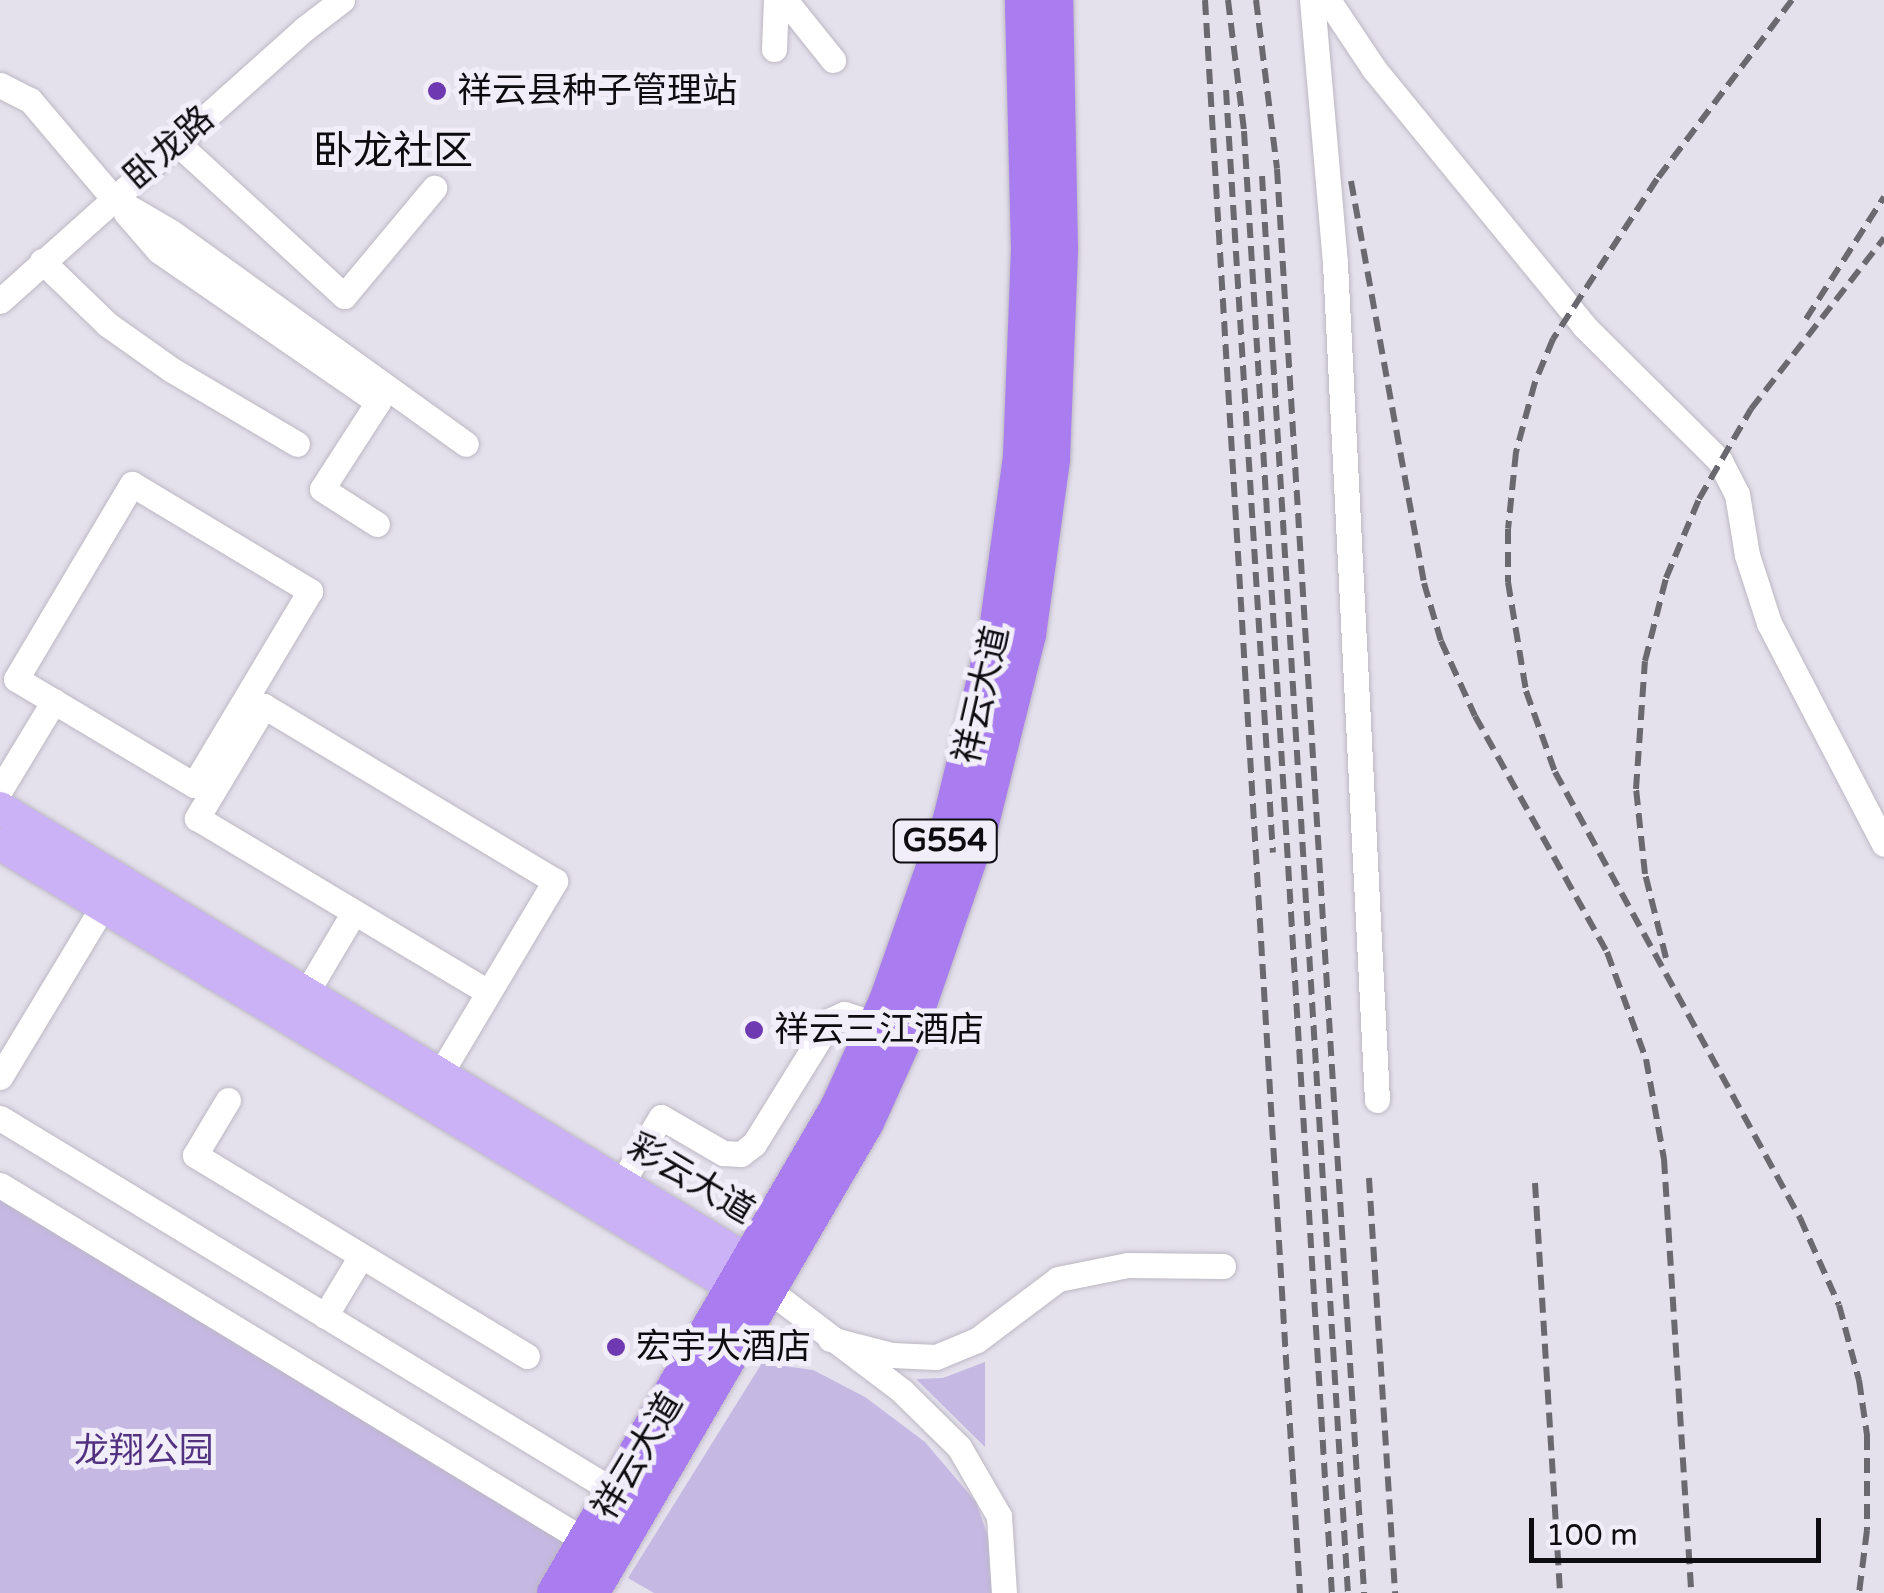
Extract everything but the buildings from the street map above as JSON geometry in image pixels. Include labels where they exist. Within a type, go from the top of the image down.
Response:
[{"type":"highway","name":"祥云大道","points":[[590,1593],[753,1281],[878,1025],[952,819],[988,678],[1012,544],[1024,420],[1030,269],[1024,0]]},
{"type":"highway","name":"祥云大道","points":[[556,1593],[753,1281],[865,1122],[915,1012],[966,872],[1016,684],[1041,548],[1056,365],[1059,193],[1054,0]]},
{"type":"main road","name":"彩云大道","points":[[0,808],[621,1184],[753,1281]]},
{"type":"main road","name":"彩云大道","points":[[0,844],[753,1281]]},
{"type":"street","name":"卧龙路","points":[[0,301],[176,142],[342,0]]},
{"type":"street","points":[[774,49],[776,0]]},
{"type":"street","points":[[785,0],[833,60]]},
{"type":"street","points":[[1312,0],[1334,263],[1376,1100]]},
{"type":"street","points":[[1328,0],[1374,70],[1584,326],[1720,461],[1737,494],[1746,554],[1769,622],[1884,844]]},
{"type":"street","points":[[0,85],[30,100],[159,251],[378,402],[322,489],[378,524]]},
{"type":"street","points":[[176,142],[344,296],[434,188]]},
{"type":"street","points":[[113,198],[171,232],[466,444]]},
{"type":"street","points":[[42,261],[107,324],[296,444]]},
{"type":"street","points":[[132,484],[310,591],[194,785],[54,702],[16,679],[132,484]]},
{"type":"street","points":[[0,790],[54,702]]},
{"type":"street","points":[[440,1074],[555,881],[264,706],[197,818],[488,992]]},
{"type":"street","points":[[0,1076],[103,906]]},
{"type":"street","points":[[306,992],[354,912]]},
{"type":"street","points":[[621,1184],[661,1117],[723,1154],[742,1154],[754,1144],[830,1020],[844,1014],[878,1025]]},
{"type":"street","points":[[228,1100],[195,1155],[528,1356]]},
{"type":"street","points":[[0,1118],[617,1493]]},
{"type":"street","points":[[0,1185],[587,1542]]},
{"type":"street","points":[[325,1316],[361,1256]]},
{"type":"street","points":[[830,1340],[892,1355],[936,1357],[966,1346],[1058,1279],[1128,1265],[1223,1266]]},
{"type":"street","points":[[753,1281],[923,1408],[973,1466],[999,1516],[1004,1593]]},
{"type":"green space","name":"龙翔公园","points":[[0,1198],[569,1544],[540,1593],[0,1593]]},
{"type":"green space","points":[[985,1362],[985,1447],[916,1379],[943,1378]]},
{"type":"green space","points":[[762,1363],[813,1370],[865,1397],[925,1442],[976,1502],[993,1551],[996,1593],[654,1593],[628,1578]]},
{"type":"railway","points":[[1205,0],[1300,1593]]},
{"type":"railway","points":[[1228,0],[1244,131],[1332,1593]]},
{"type":"railway","points":[[1256,0],[1277,169],[1364,1593]]},
{"type":"railway","points":[[1792,0],[1657,179],[1553,339],[1535,382],[1516,452],[1508,529],[1508,582],[1526,691],[1555,772],[1800,1218],[1839,1305],[1859,1380],[1867,1435],[1867,1530],[1859,1593]]},
{"type":"railway","points":[[1226,90],[1273,853]]},
{"type":"railway","points":[[1262,176],[1348,1593]]},
{"type":"railway","points":[[1351,181],[1424,583],[1441,641],[1475,716],[1607,952],[1646,1059],[1664,1159],[1691,1593]]},
{"type":"railway","points":[[1806,319],[1884,197]]},
{"type":"railway","points":[[1666,958],[1645,874],[1636,789],[1645,661],[1666,578],[1699,499],[1751,409],[1884,238]]},
{"type":"railway","points":[[1369,1178],[1395,1593]]},
{"type":"railway","points":[[1535,1183],[1560,1593]]},
{"type":"place","name":"祥云县种子管理站","points":[[437,91]]},
{"type":"place","name":"祥云三江酒店","points":[[754,1030]]},
{"type":"place","name":"宏宇大酒店","points":[[616,1347]]},
{"type":"district","name":"卧龙社区","points":[[393,151]]}]
